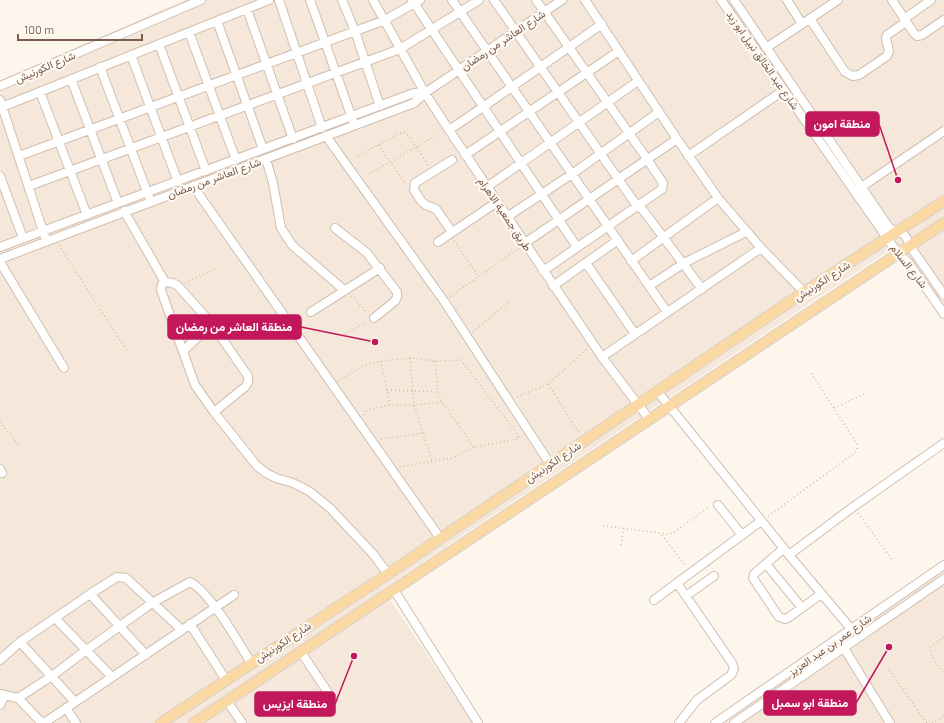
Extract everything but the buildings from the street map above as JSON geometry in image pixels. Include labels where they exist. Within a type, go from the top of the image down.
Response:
[{"type":"main road","name":"شارع الكورنيش","points":[[161,723],[388,574],[804,292],[944,200]]},
{"type":"main road","name":"شارع الكورنيش","points":[[194,723],[944,223]]},
{"type":"main road","points":[[388,574],[394,590]]},
{"type":"main road","points":[[367,587],[377,602]]},
{"type":"street","name":"شارع الكورنيش","points":[[0,86],[201,0]]},
{"type":"street","points":[[50,240],[43,231],[1,104],[40,92],[269,0]]},
{"type":"street","points":[[279,0],[322,128]]},
{"type":"street","points":[[310,0],[354,126]]},
{"type":"street","points":[[342,0],[355,31],[380,106]]},
{"type":"street","name":"طريق جمعية الاهرام","points":[[373,0],[425,93],[448,130],[602,357],[649,419]]},
{"type":"street","points":[[452,0],[667,312]]},
{"type":"street","points":[[29,186],[400,49],[479,0]]},
{"type":"street","points":[[494,0],[637,206],[643,210],[702,289]]},
{"type":"street","points":[[536,0],[630,134],[662,181],[663,186],[662,189],[543,271]]},
{"type":"street","name":"شارع العاشر من رمضان","points":[[0,259],[414,103],[425,93],[562,0]]},
{"type":"street","points":[[585,0],[602,24],[638,82],[718,198],[746,232],[804,292]]},
{"type":"street","name":"شارع عبد الخالق نبيل ابو زيد","points":[[721,0],[784,90],[806,114]]},
{"type":"street","name":"شارع عبد الخالق نبيل ابو زيد","points":[[734,0],[767,50],[806,114],[858,189],[888,238]]},
{"type":"street","points":[[787,0],[802,24]]},
{"type":"street","points":[[760,57],[802,24],[838,0]]},
{"type":"street","points":[[892,0],[917,36],[922,35],[944,20]]},
{"type":"street","points":[[810,19],[845,72],[853,76],[859,75],[887,56],[889,48],[886,40],[887,35],[931,0]]},
{"type":"street","points":[[19,156],[385,20],[415,1],[432,30],[577,247]]},
{"type":"street","points":[[247,9],[293,139]]},
{"type":"street","points":[[217,21],[263,149]]},
{"type":"street","points":[[448,130],[512,88],[602,24]]},
{"type":"street","points":[[189,32],[236,160]]},
{"type":"street","points":[[159,44],[206,171]]},
{"type":"street","points":[[466,155],[619,51]]},
{"type":"street","points":[[131,55],[178,182]]},
{"type":"street","points":[[100,67],[151,202]]},
{"type":"street","points":[[71,79],[118,203]]},
{"type":"street","points":[[487,187],[638,82]]},
{"type":"street","points":[[688,156],[784,90]]},
{"type":"street","points":[[40,92],[87,215]]},
{"type":"street","name":"شارع العاشر من رمضان","points":[[0,247],[411,94],[421,92],[425,93]]},
{"type":"street","points":[[507,217],[630,134],[659,112]]},
{"type":"street","points":[[858,189],[944,131]]},
{"type":"street","points":[[326,136],[444,301],[550,464]]},
{"type":"street","points":[[525,244],[677,139]]},
{"type":"street","points":[[266,159],[273,183],[281,228],[292,245],[344,290]]},
{"type":"street","points":[[450,233],[436,209],[424,204],[414,190],[414,187],[415,183],[452,160]]},
{"type":"street","points":[[0,176],[3,195],[23,238]]},
{"type":"street","points":[[193,186],[440,538]]},
{"type":"street","name":"شارع عبد الخالق نبيل ابو زيد","points":[[858,189],[890,229],[897,232]]},
{"type":"street","points":[[631,261],[718,198]]},
{"type":"street","points":[[438,242],[497,202]]},
{"type":"street","points":[[124,212],[165,282]]},
{"type":"street","points":[[335,228],[367,253],[397,292],[397,297],[395,300],[374,318]]},
{"type":"street","points":[[649,286],[683,264],[746,232]]},
{"type":"street","name":"شارع السلام","points":[[897,232],[904,234],[907,237],[910,246],[944,295]]},
{"type":"street","name":"شارع السلام","points":[[888,238],[898,254],[908,262],[944,314]]},
{"type":"street","points":[[554,286],[618,240]]},
{"type":"street","points":[[602,357],[761,248]]},
{"type":"street","points":[[0,262],[64,368]]},
{"type":"street","points":[[586,263],[635,334]]},
{"type":"street","points":[[311,312],[380,268]]},
{"type":"street","points":[[165,282],[173,283],[178,286],[212,324],[246,372],[248,382],[245,388],[214,412]]},
{"type":"street","points":[[165,282],[162,284],[161,290],[183,351],[196,385],[214,412],[257,466],[266,473],[299,485],[330,508],[373,554],[388,574]]},
{"type":"street","points":[[183,351],[212,324]]},
{"type":"street","points":[[658,392],[786,552],[852,630]]},
{"type":"street","points":[[822,594],[785,619],[779,617],[753,580],[754,574],[766,564],[853,507],[944,443]]},
{"type":"street","points":[[718,505],[742,535]]},
{"type":"street","points":[[654,600],[761,521]]},
{"type":"street","points":[[766,564],[802,608]]},
{"type":"street","name":"شارع عمر بن عبد العزيز","points":[[715,723],[852,630],[944,565]]},
{"type":"street","points":[[686,596],[714,576]]},
{"type":"street","points":[[0,660],[20,642],[117,577],[126,578],[182,630]]},
{"type":"street","name":"شارع عمر بن عبد العزيز","points":[[734,723],[944,579]]},
{"type":"street","points":[[18,698],[52,676],[152,602],[190,582],[195,584],[216,607],[252,663]]},
{"type":"street","points":[[677,583],[732,663],[734,669],[731,675],[697,700],[679,723]]},
{"type":"street","points":[[394,590],[478,723]]},
{"type":"street","points":[[90,594],[146,655]]},
{"type":"street","points":[[0,705],[3,694],[18,698],[43,723],[234,595]]},
{"type":"street","points":[[55,618],[85,651],[112,677]]},
{"type":"street","points":[[190,624],[226,680]]},
{"type":"street","points":[[20,642],[75,702]]},
{"type":"street","points":[[844,648],[890,723]]},
{"type":"street","points":[[301,652],[333,700]]},
{"type":"street","points":[[228,701],[242,723]]},
{"type":"street","points":[[66,708],[76,723]]},
{"type":"path","points":[[358,156],[404,132],[408,135],[433,172]]},
{"type":"path","points":[[369,174],[437,135]]},
{"type":"path","points":[[378,145],[404,182],[414,187]]},
{"type":"path","points":[[450,233],[479,277]]},
{"type":"path","points":[[50,240],[127,351]]},
{"type":"path","points":[[444,301],[525,244]]},
{"type":"path","points":[[178,286],[217,268]]},
{"type":"path","points":[[344,290],[374,318],[345,334]]},
{"type":"path","points":[[467,337],[510,301]]},
{"type":"path","points":[[509,400],[548,384],[593,344]]},
{"type":"path","points":[[333,385],[364,365],[382,361],[410,358],[435,361],[459,359],[464,362],[519,436],[517,439],[474,447],[452,458],[397,467]]},
{"type":"path","points":[[410,358],[414,405],[432,462]]},
{"type":"path","points":[[382,361],[390,405]]},
{"type":"path","points":[[435,361],[438,392],[442,402],[474,447]]},
{"type":"path","points":[[761,521],[855,453],[858,449],[857,444],[810,373]]},
{"type":"path","points":[[548,384],[584,441]]},
{"type":"path","points":[[387,390],[438,392]]},
{"type":"path","points":[[834,408],[864,394]]},
{"type":"path","points":[[364,417],[367,410],[390,405],[414,405],[442,402]]},
{"type":"path","points":[[0,422],[19,446]]},
{"type":"path","points":[[376,440],[423,432]]},
{"type":"path","points":[[602,526],[624,528],[662,535],[668,534],[673,533],[713,504],[718,505]]},
{"type":"path","points":[[853,507],[893,561]]},
{"type":"path","points":[[621,545],[624,528]]},
{"type":"path","points":[[662,535],[690,574]]},
{"type":"path","points":[[944,637],[931,647],[930,650],[944,674]]},
{"type":"path","points":[[889,670],[927,723]]},
{"type":"path","points":[[932,723],[944,716]]},
{"type":"shaded area","points":[[185,0],[944,0],[944,305],[910,257],[895,246],[383,589],[473,723],[0,723],[0,81]]},
{"type":"shaded area","points":[[944,571],[944,723],[725,723]]},
{"type":"place","name":"منطقة امون","points":[[898,180]]},
{"type":"place","name":"منطقة العاشر من رمضان","points":[[375,342]]},
{"type":"place","name":"منطقة ابو سمبل","points":[[889,647]]},
{"type":"place","name":"منطقة ايزيس","points":[[354,656]]}]
